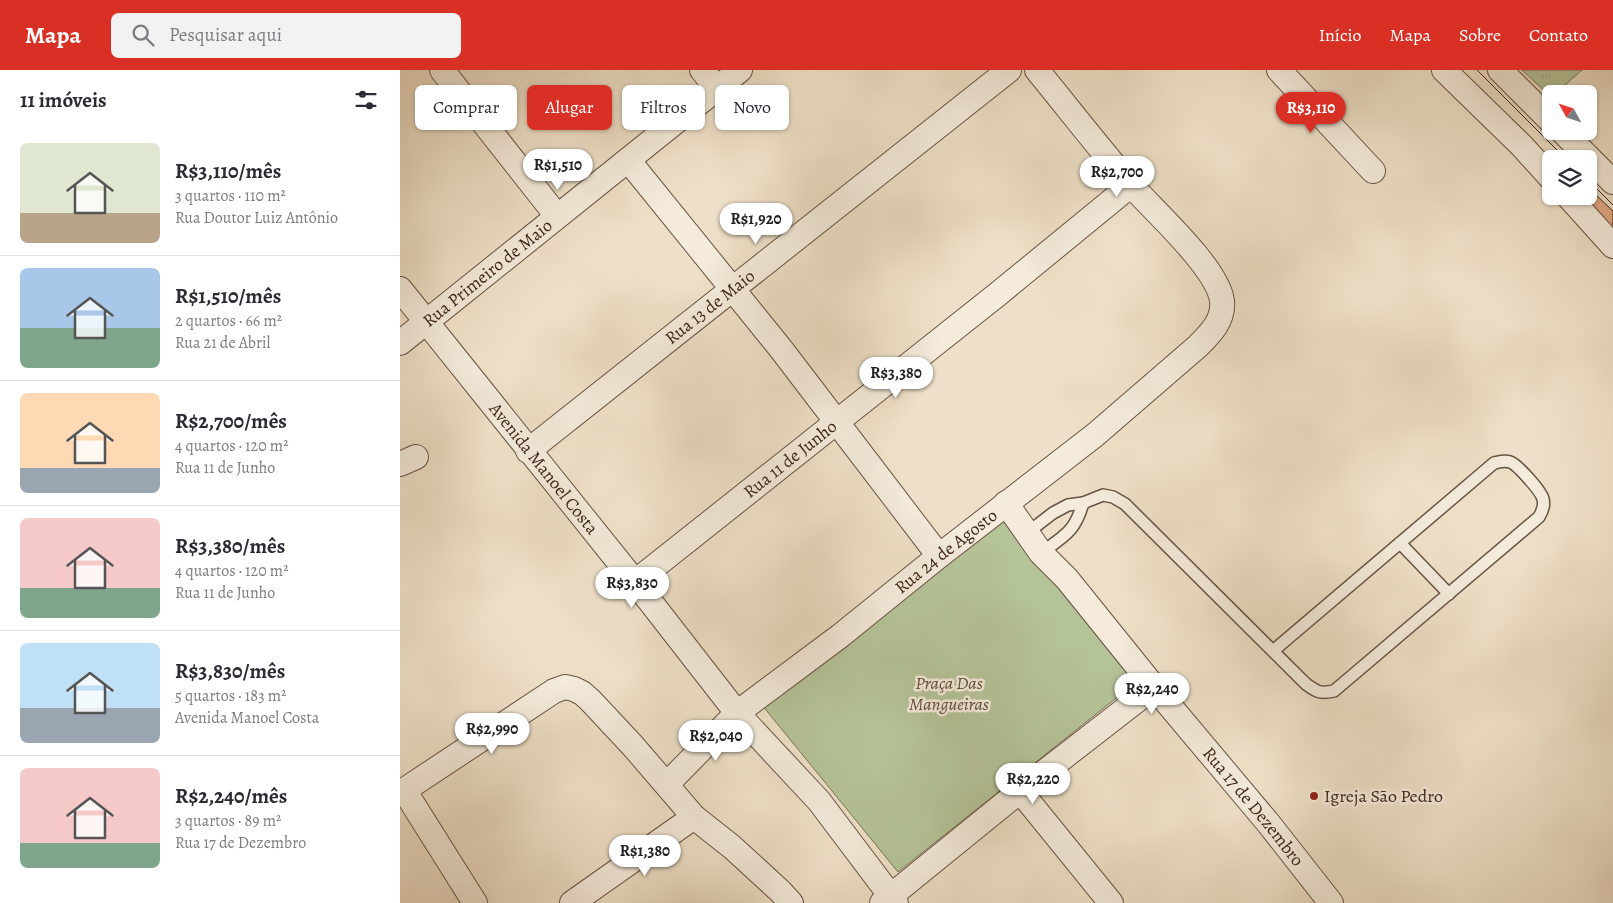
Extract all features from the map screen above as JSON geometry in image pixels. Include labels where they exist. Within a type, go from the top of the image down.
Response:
[{"type":"street","points":[[442,70],[557,216]]},
{"type":"street","points":[[702,70],[715,86]]},
{"type":"street","name":"Rua Primeiro de Maio","points":[[721,85],[740,70]]},
{"type":"street","name":"Rua 13 de Maio","points":[[528,451],[1009,70]]},
{"type":"street","points":[[1037,70],[1131,185]]},
{"type":"street","points":[[1279,70],[1372,171]]},
{"type":"street","points":[[1444,70],[1542,168]]},
{"type":"street","points":[[1500,70],[1542,113]]},
{"type":"street","name":"Rua Primeiro de Maio","points":[[400,343],[715,90]]},
{"type":"street","points":[[1522,146],[1542,129]]},
{"type":"street","points":[[1571,140],[1613,182]]},
{"type":"street","points":[[628,160],[837,421],[939,556]]},
{"type":"street","name":"Rua 24 de Agosto","points":[[666,784],[737,713],[840,636],[1006,503],[1095,435],[1198,346],[1213,330],[1221,316],[1222,300],[1217,283],[1207,267],[1131,185]]},
{"type":"street","name":"Rua 11 de Junho","points":[[635,582],[998,294],[1131,185]]},
{"type":"street","points":[[1576,205],[1613,246]]},
{"type":"street","name":"Avenida Manoel Costa","points":[[400,289],[528,451],[635,582],[737,713],[819,801],[890,901]]},
{"type":"street","name":"Rua 17 de Dezembro","points":[[1006,503],[1041,553],[1067,579],[1331,903]]},
{"type":"street","points":[[475,903],[402,791],[554,691],[565,687],[582,693],[633,746],[694,817],[732,847],[791,903]]},
{"type":"street","points":[[890,901],[1020,791],[1154,687]]},
{"type":"street","points":[[1020,791],[1111,903]]},
{"type":"street","points":[[572,903],[694,817]]},
{"type":"lane","points":[[1027,533],[1053,513],[1068,505],[1083,503],[1103,494],[1114,497],[1124,504],[1306,684],[1316,692],[1325,693],[1334,691],[1539,518],[1544,508],[1543,498],[1518,467],[1510,462],[1494,463],[1273,651]]},
{"type":"lane","points":[[1041,553],[1070,531],[1079,516],[1083,503]]},
{"type":"lane","points":[[1400,543],[1449,594]]},
{"type":"green space","points":[[1522,70],[1582,70],[1565,85],[1542,85],[1542,89]]},
{"type":"green space","name":"Praça Das Mangueiras","points":[[999,515],[1135,683],[898,872],[762,705]]},
{"type":"building","points":[[1597,196],[1613,211],[1613,228],[1588,205],[1597,205]]},
{"type":"tram line","points":[[1477,70],[1557,150]]},
{"type":"tram line","points":[[1597,189],[1613,205]]},
{"type":"place","name":"Igreja São Pedro","points":[[1314,796]]}]
